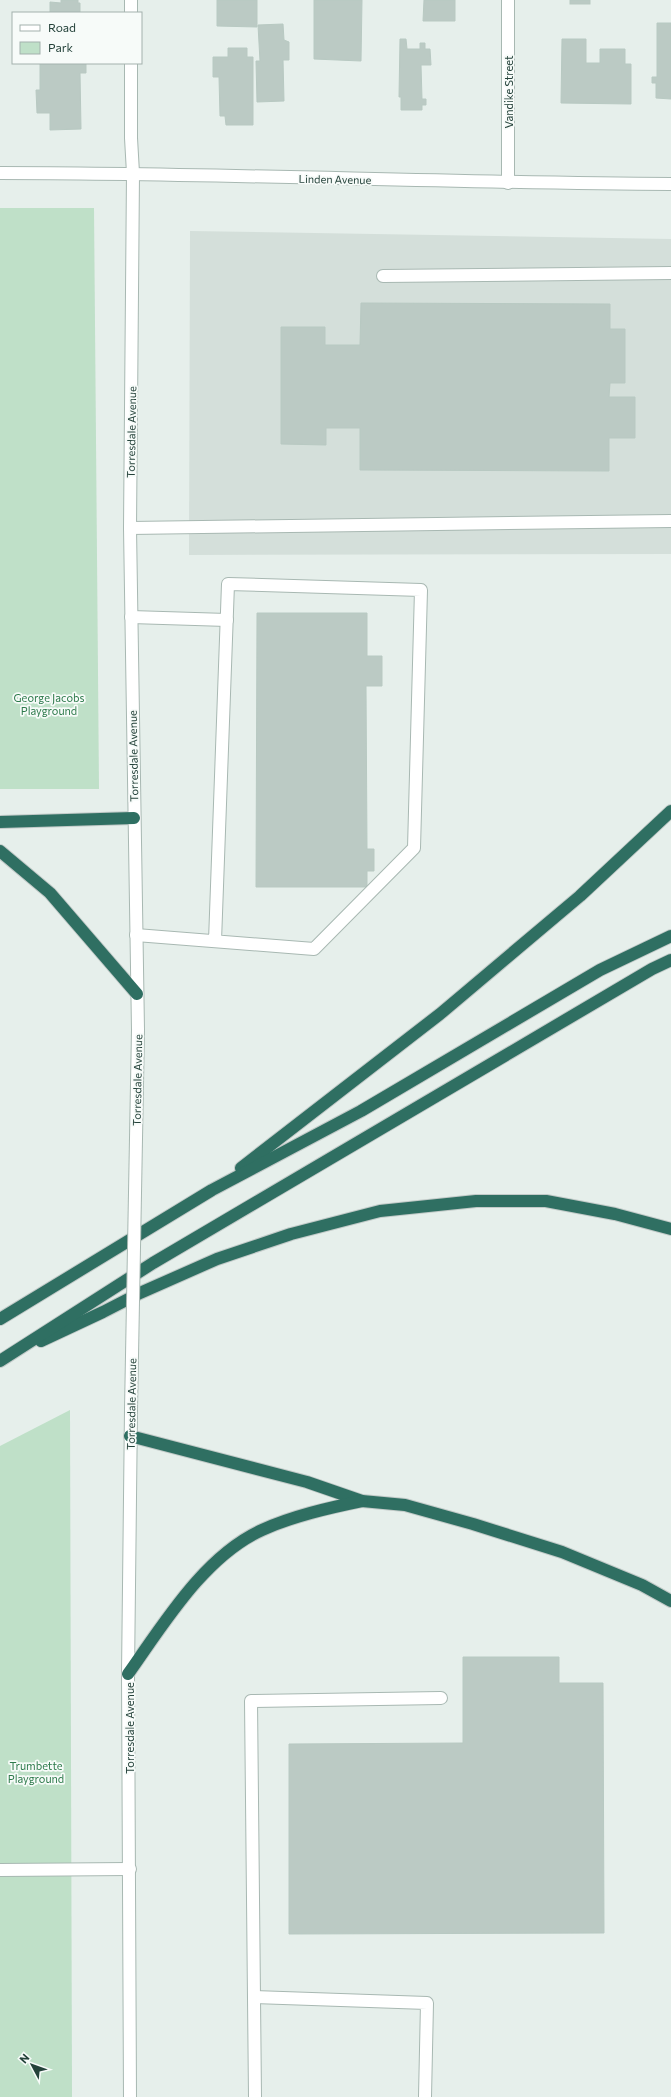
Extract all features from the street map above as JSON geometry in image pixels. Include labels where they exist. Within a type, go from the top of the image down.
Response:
[{"type":"highway","points":[[212,1190],[440,1014],[580,896],[671,811]]},
{"type":"highway","points":[[0,822],[134,818]]},
{"type":"highway","points":[[0,851],[50,893],[137,994]]},
{"type":"highway","points":[[0,1319],[212,1190],[361,1111],[600,970],[671,936]]},
{"type":"highway","points":[[2,1360],[153,1263],[652,969],[671,960]]},
{"type":"highway","points":[[2,1360],[140,1293],[217,1259],[292,1234],[380,1211],[476,1201],[546,1201],[615,1214],[671,1229]]},
{"type":"highway","points":[[130,1436],[307,1482],[362,1501],[405,1505],[562,1552],[642,1585],[671,1601]]},
{"type":"highway","points":[[128,1674],[172,1611],[202,1575],[233,1548],[261,1530],[325,1509],[362,1501]]},
{"type":"street","points":[[131,0],[131,12]]},
{"type":"street","name":"Vandike Street","points":[[508,0],[508,183]]},
{"type":"street","name":"Torresdale Avenue","points":[[130,2097],[128,1674],[130,1436],[138,1030],[130,528],[133,174],[131,138],[131,64]]},
{"type":"street","name":"Linden Avenue","points":[[0,173],[133,174],[508,183],[671,184]]},
{"type":"street","points":[[383,276],[671,273]]},
{"type":"street","points":[[130,528],[671,521]]},
{"type":"street","points":[[136,935],[314,949],[414,848],[421,590],[228,584],[215,941]]},
{"type":"street","points":[[131,617],[227,620]]},
{"type":"street","points":[[255,2097],[251,1701],[441,1698]]},
{"type":"street","points":[[0,1870],[130,1870]]},
{"type":"street","points":[[254,1997],[426,2003],[425,2097]]},
{"type":"shaded area","points":[[190,231],[671,239],[671,554],[189,555]]},
{"type":"green space","name":"George Jacobs Playground","points":[[0,208],[94,208],[99,789],[0,789]]},
{"type":"green space","name":"Trumbette Playground","points":[[70,1410],[72,2097],[0,2097],[0,1446]]},
{"type":"building","points":[[61,0],[78,0],[78,3],[80,3],[80,12],[50,12],[50,2],[61,3]]},
{"type":"building","points":[[217,0],[257,0],[257,27],[217,26]]},
{"type":"building","points":[[314,0],[362,0],[361,61],[314,59]]},
{"type":"building","points":[[424,0],[455,0],[455,21],[423,21]]},
{"type":"building","points":[[570,0],[590,0],[590,4],[570,4]]},
{"type":"building","points":[[657,23],[671,23],[671,99],[656,98],[656,83],[652,83],[652,77],[657,77]]},
{"type":"building","points":[[283,24],[284,40],[289,42],[289,60],[283,60],[284,101],[257,102],[256,61],[260,61],[258,25]]},
{"type":"building","points":[[400,39],[406,39],[407,49],[420,49],[420,43],[425,43],[425,49],[430,49],[431,65],[421,65],[422,99],[426,99],[426,105],[422,105],[422,110],[401,110],[401,97],[399,97]]},
{"type":"building","points":[[562,39],[586,39],[586,63],[600,63],[600,49],[625,49],[625,64],[631,64],[631,104],[561,103]]},
{"type":"building","points":[[228,48],[247,48],[247,57],[253,57],[253,125],[226,125],[225,116],[220,116],[219,77],[213,77],[213,57],[228,57]]},
{"type":"building","points":[[40,64],[86,64],[86,73],[80,73],[81,129],[50,130],[50,113],[37,113],[36,90],[40,90]]},
{"type":"building","points":[[361,303],[610,304],[610,329],[625,329],[625,383],[610,383],[609,397],[635,397],[635,438],[609,438],[609,471],[360,470],[360,428],[326,428],[326,445],[281,444],[281,327],[325,327],[325,345],[360,345]]},
{"type":"building","points":[[257,613],[367,613],[367,656],[382,656],[382,686],[366,686],[367,849],[374,849],[374,871],[367,871],[367,887],[256,887]]},
{"type":"building","points":[[463,1657],[559,1657],[559,1683],[603,1683],[604,1933],[289,1934],[289,1744],[463,1743]]}]
